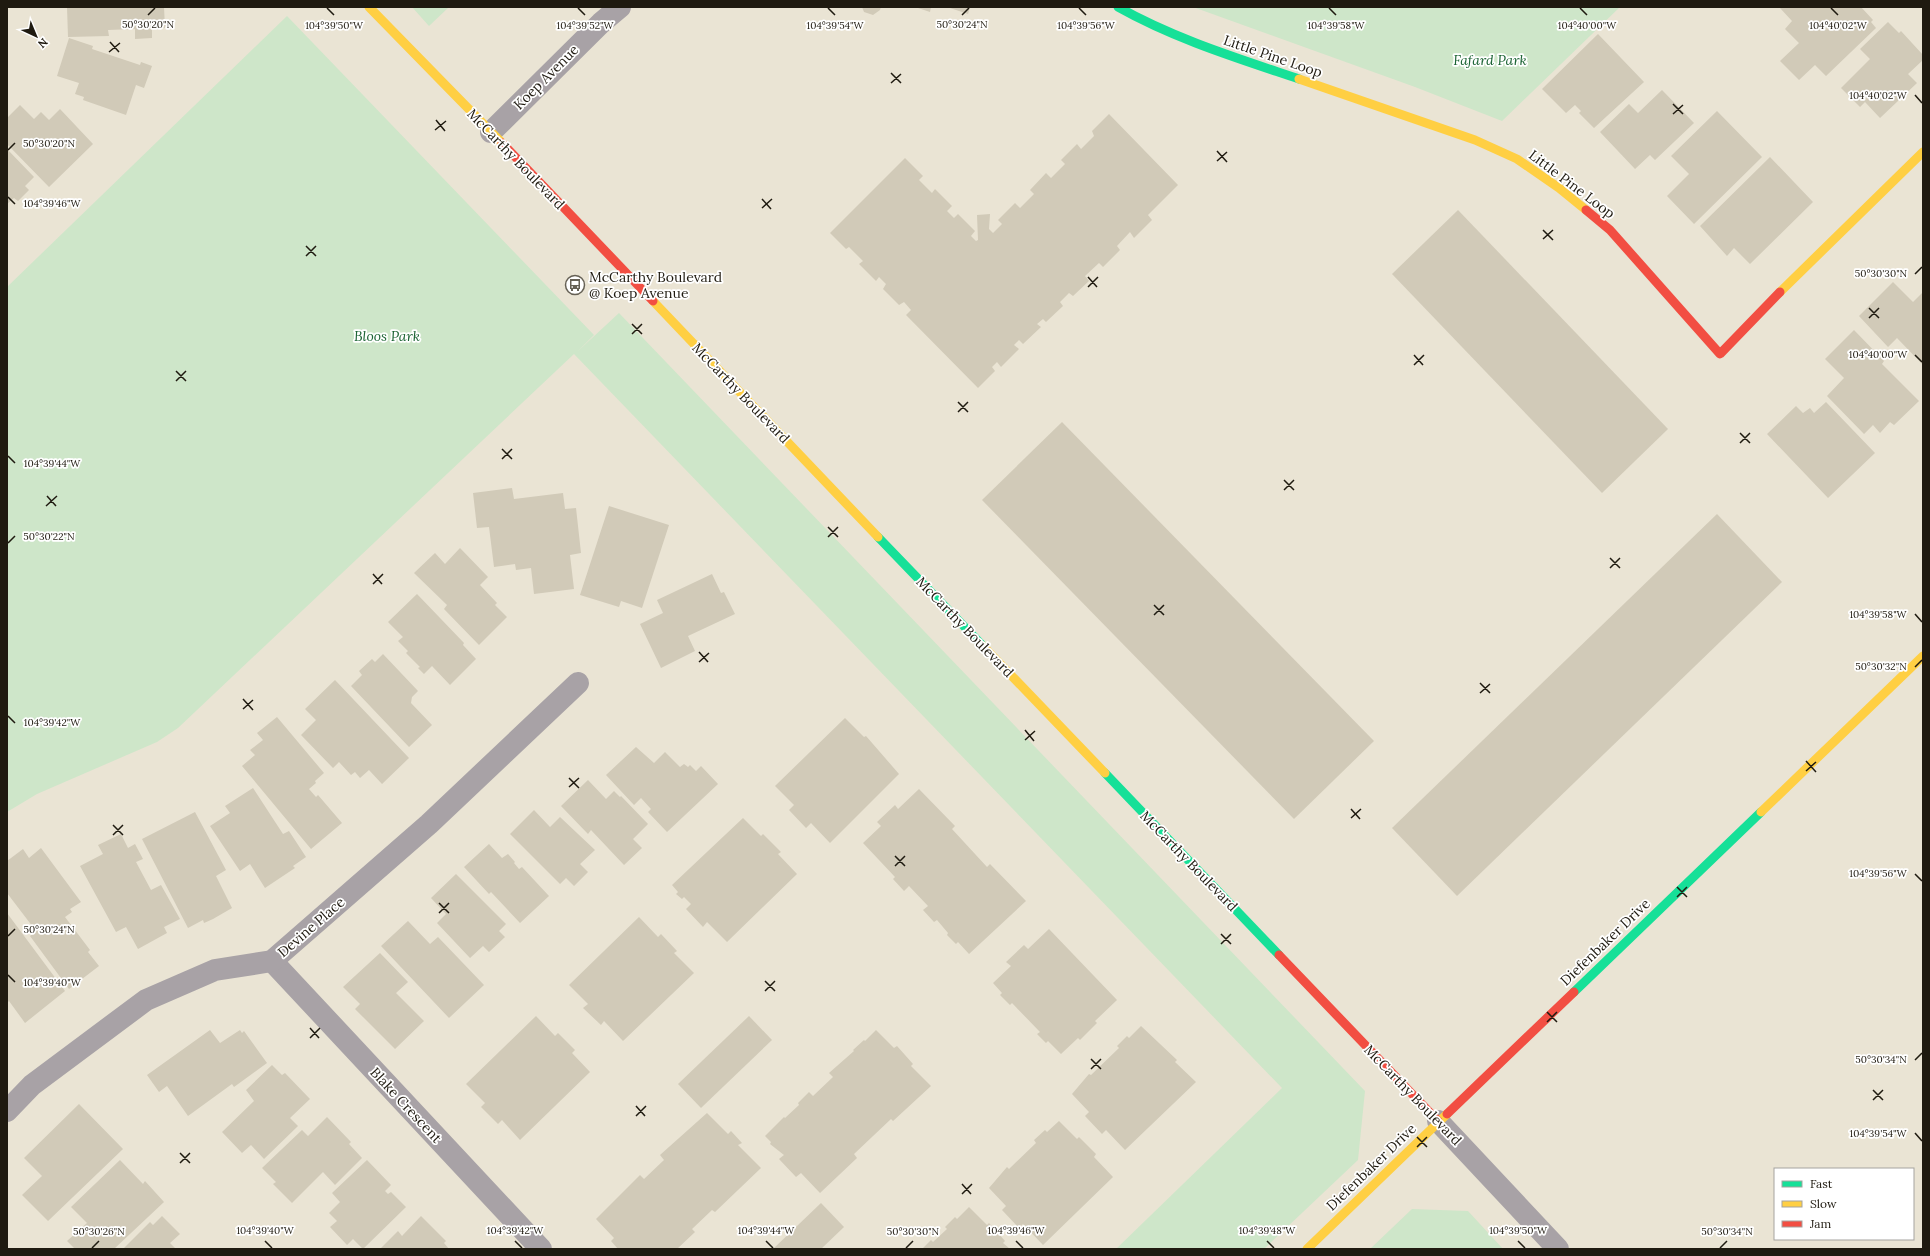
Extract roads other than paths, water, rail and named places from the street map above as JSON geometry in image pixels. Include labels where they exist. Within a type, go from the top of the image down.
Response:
[{"type":"main road","name":"McCarthy Boulevard","points":[[369,7],[491,132],[1438,1121]]},
{"type":"main road","name":"Little Pine Loop","points":[[1118,7],[1148,24],[1216,51],[1475,140],[1517,159],[1560,188],[1610,230],[1720,354],[1799,272],[1923,152]]},
{"type":"main road","name":"Diefenbaker Drive","points":[[1307,1249],[1438,1121],[1923,656]]},
{"type":"street","name":"Koep Avenue","points":[[491,132],[600,22],[620,7]]},
{"type":"street","name":"Devine Place","points":[[7,1111],[32,1085],[146,1000],[215,970],[272,961],[429,824],[578,683]]},
{"type":"street","name":"Blake Crescent","points":[[272,961],[541,1249]]},
{"type":"street","name":"McCarthy Boulevard","points":[[1438,1121],[1558,1249]]},
{"type":"place","name":"McCarthy Boulevard @ Koep Avenue","points":[[575,285]]},
{"type":"park label","name":"Fafard Park","points":[[1490,60]]},
{"type":"park label","name":"Bloos Park","points":[[387,336]]}]
